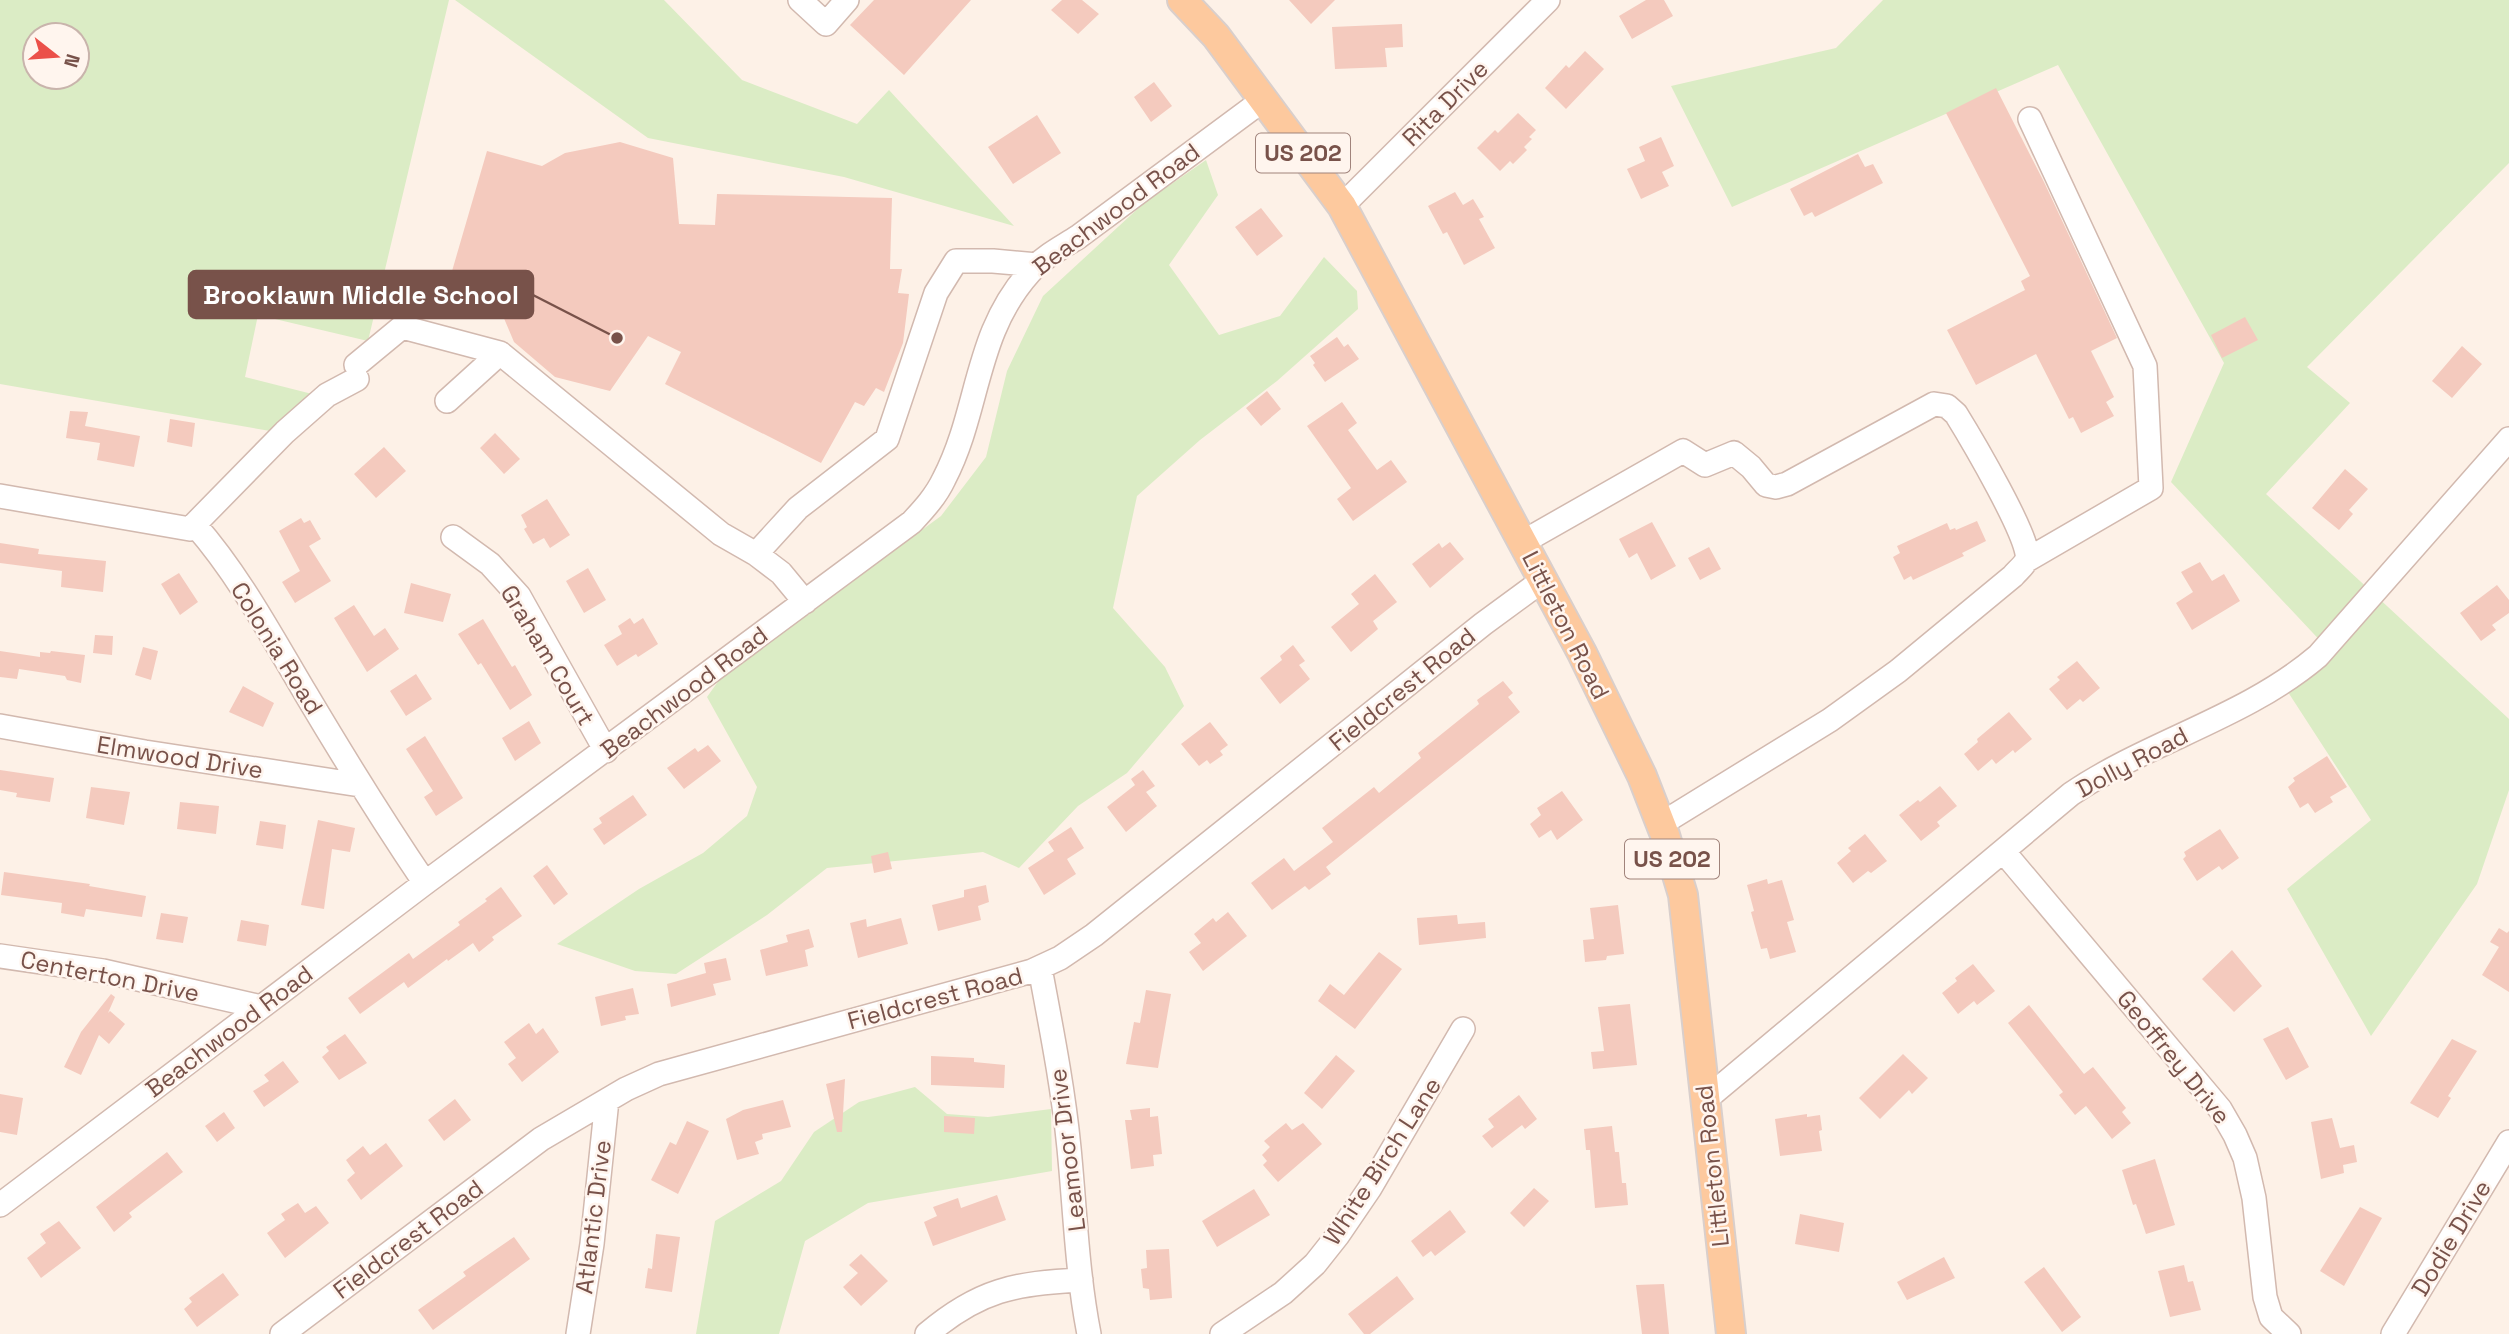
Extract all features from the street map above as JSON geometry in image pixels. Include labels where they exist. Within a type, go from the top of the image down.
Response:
[{"type":"main road","name":"Littleton Road","points":[[1182,0],[1216,36],[1342,206],[1582,653],[1643,776],[1683,895],[1731,1334]]},
{"type":"street","points":[[800,0],[826,24],[847,0]]},
{"type":"street","name":"Rita Drive","points":[[1342,206],[1548,0]]},
{"type":"street","name":"Beachwood Road","points":[[5,1197],[912,522],[930,502],[944,479],[960,442],[997,318],[1014,291],[1037,265],[1263,100]]},
{"type":"street","points":[[1661,824],[1830,720],[1898,671],[2013,576],[2027,560],[2151,488],[2145,366],[2030,119]]},
{"type":"street","points":[[756,554],[798,508],[887,439],[936,293],[956,261],[1037,265]]},
{"type":"street","points":[[0,496],[190,529],[285,432],[356,372],[402,327],[499,353],[721,534],[756,554],[781,573],[805,602]]},
{"type":"street","points":[[447,401],[499,353]]},
{"type":"street","points":[[1523,542],[1683,451],[1705,465],[1734,453],[1751,467],[1766,485],[1776,487],[1817,469],[1934,404],[1947,406],[1956,414],[2018,527],[2027,550],[2027,560]]},
{"type":"street","name":"Dolly Road","points":[[1705,1100],[2071,794],[2104,772],[2291,679],[2318,656],[2509,439]]},
{"type":"street","name":"Colonia Road","points":[[195,525],[211,544],[268,631],[360,785],[425,883]]},
{"type":"street","name":"Graham Court","points":[[453,537],[490,564],[519,596],[606,751]]},
{"type":"street","name":"Fieldcrest Road","points":[[282,1334],[541,1139],[607,1100],[659,1074],[1040,968],[1059,958],[1094,935],[1472,632],[1543,580]]},
{"type":"street","name":"Elmwood Drive","points":[[0,726],[145,752],[360,785]]},
{"type":"street","name":"Geoffrey Drive","points":[[2003,851],[2220,1109],[2245,1158],[2254,1198],[2264,1297],[2271,1317],[2288,1334]]},
{"type":"street","name":"Centerton Drive","points":[[0,956],[103,971],[261,1007]]},
{"type":"street","name":"Leamoor Drive","points":[[1040,968],[1052,1028],[1068,1144],[1081,1280],[1090,1334]]},
{"type":"street","name":"White Birch Lane","points":[[1222,1334],[1283,1293],[1315,1264],[1338,1235],[1370,1188],[1463,1029]]},
{"type":"street","name":"Atlantic Drive","points":[[578,1334],[592,1244],[607,1100]]},
{"type":"street","name":"Dodie Drive","points":[[2393,1334],[2509,1142]]},
{"type":"street","points":[[927,1334],[946,1318],[1006,1287],[1081,1280]]},
{"type":"green space","points":[[0,0],[449,0],[368,341],[258,315],[245,377],[324,397],[282,433],[0,384]]},
{"type":"green space","points":[[455,0],[664,0],[742,80],[857,124],[889,90],[1014,226],[844,177],[648,138]]},
{"type":"green space","points":[[1883,0],[2509,0],[2509,163],[2307,367],[2350,403],[2266,494],[2509,719],[2509,790],[2477,884],[2371,1036],[2287,889],[2371,820],[2284,686],[2327,648],[2171,482],[2224,363],[2058,65],[1732,207],[1671,86],[1836,48]]},
{"type":"green space","points":[[1206,160],[1218,195],[1169,265],[1219,335],[1280,316],[1324,257],[1357,291],[1358,309],[1277,381],[1200,440],[1137,496],[1113,608],[1165,667],[1184,706],[1127,773],[1078,806],[1019,868],[983,852],[827,868],[767,915],[676,974],[635,971],[557,944],[639,889],[703,853],[747,816],[757,787],[707,697],[722,676],[941,516],[986,457],[1007,371],[1043,296],[1144,203]]},
{"type":"green space","points":[[915,1087],[947,1114],[988,1117],[1051,1109],[1052,1171],[868,1203],[805,1241],[779,1334],[696,1334],[715,1221],[781,1181],[814,1132],[859,1102]]},
{"type":"building","points":[[874,0],[971,0],[904,75],[850,25]]},
{"type":"building","points":[[1062,0],[1082,0],[1099,14],[1078,34],[1051,10]]},
{"type":"building","points":[[1289,0],[1335,0],[1311,24]]},
{"type":"building","points":[[1646,0],[1664,0],[1673,16],[1632,39],[1619,16]]},
{"type":"building","points":[[1402,24],[1403,47],[1385,48],[1387,67],[1335,69],[1332,27]]},
{"type":"building","points":[[1585,51],[1604,69],[1566,109],[1545,88],[1566,65],[1569,68]]},
{"type":"building","points":[[1154,82],[1172,106],[1151,122],[1134,97]]},
{"type":"building","points":[[1996,88],[2044,182],[2117,338],[2091,351],[2114,397],[2106,402],[2114,416],[2081,433],[2073,417],[2069,419],[2036,354],[1976,385],[1947,330],[2025,290],[2021,281],[2030,276],[1946,113]]},
{"type":"building","points":[[1518,113],[1536,130],[1524,147],[1527,150],[1513,164],[1510,161],[1500,171],[1477,148],[1495,130],[1498,133]]},
{"type":"building","points":[[1037,115],[1061,153],[1013,184],[988,147]]},
{"type":"building","points":[[1661,137],[1674,166],[1662,172],[1669,186],[1641,199],[1627,169],[1645,161],[1639,147]]},
{"type":"building","points":[[620,142],[673,158],[679,224],[715,225],[717,194],[892,198],[890,269],[902,269],[898,293],[909,294],[903,343],[884,392],[876,388],[864,406],[855,402],[821,463],[665,384],[681,352],[648,336],[610,391],[555,377],[514,342],[503,316],[443,302],[487,151],[542,166],[565,153]]},
{"type":"building","points":[[1858,154],[1865,167],[1873,164],[1883,183],[1815,217],[1812,212],[1804,216],[1790,189]]},
{"type":"building","points":[[1455,192],[1463,205],[1473,199],[1484,217],[1479,219],[1495,248],[1464,265],[1447,232],[1443,234],[1428,206]]},
{"type":"building","points":[[1261,208],[1283,236],[1257,256],[1235,227]]},
{"type":"building","points":[[2245,317],[2258,340],[2222,358],[2211,335]]},
{"type":"building","points":[[1337,337],[1344,347],[1348,344],[1359,359],[1325,382],[1310,356]]},
{"type":"building","points":[[2462,346],[2482,364],[2452,398],[2432,381]]},
{"type":"building","points":[[1267,391],[1281,409],[1261,426],[1246,408]]},
{"type":"building","points":[[1342,402],[1357,423],[1348,430],[1377,470],[1391,460],[1407,482],[1353,521],[1337,499],[1351,488],[1307,426]]},
{"type":"building","points":[[70,411],[88,412],[85,426],[140,436],[134,467],[97,460],[100,443],[66,438]]},
{"type":"building","points":[[170,419],[195,423],[192,447],[167,442]]},
{"type":"building","points":[[495,433],[520,459],[504,474],[480,448]]},
{"type":"building","points":[[384,447],[406,471],[376,498],[354,474]]},
{"type":"building","points":[[2345,469],[2368,489],[2349,510],[2353,514],[2339,530],[2312,508]]},
{"type":"building","points":[[547,499],[570,535],[550,548],[544,538],[533,544],[524,529],[527,527],[521,515]]},
{"type":"building","points":[[301,518],[304,523],[310,520],[321,539],[309,546],[331,581],[295,603],[282,582],[300,571],[279,531]]},
{"type":"building","points":[[1977,521],[1986,541],[1962,553],[1964,556],[1913,580],[1911,576],[1904,580],[1893,557],[1900,553],[1897,546],[1947,523],[1950,530],[1956,530]]},
{"type":"building","points":[[1652,522],[1676,566],[1651,580],[1637,553],[1629,558],[1619,539]]},
{"type":"building","points":[[1450,542],[1464,559],[1430,588],[1412,564],[1439,543],[1442,548]]},
{"type":"building","points":[[0,543],[39,549],[38,554],[106,561],[103,592],[61,587],[62,571],[0,563]]},
{"type":"building","points":[[1709,547],[1721,569],[1700,580],[1688,558]]},
{"type":"building","points":[[2200,562],[2212,581],[2224,574],[2240,601],[2192,630],[2176,603],[2193,592],[2181,572]]},
{"type":"building","points":[[588,568],[606,600],[584,613],[566,581]]},
{"type":"building","points":[[179,573],[198,602],[180,615],[161,584]]},
{"type":"building","points":[[1375,574],[1397,602],[1373,621],[1378,629],[1351,652],[1331,627],[1359,604],[1351,594]]},
{"type":"building","points":[[411,583],[451,594],[443,622],[404,613]]},
{"type":"building","points":[[2497,585],[2509,600],[2509,613],[2492,625],[2496,630],[2481,641],[2460,613]]},
{"type":"building","points":[[354,605],[374,636],[385,628],[399,649],[367,672],[334,618]]},
{"type":"building","points":[[630,618],[634,624],[643,618],[658,644],[617,666],[604,645],[622,634],[618,626]]},
{"type":"building","points":[[483,619],[532,695],[510,710],[481,663],[478,665],[458,634]]},
{"type":"building","points":[[95,635],[113,636],[112,655],[93,653]]},
{"type":"building","points":[[1293,645],[1305,661],[1299,665],[1310,679],[1280,704],[1260,678],[1282,660],[1280,656]]},
{"type":"building","points":[[143,647],[158,651],[151,680],[135,675]]},
{"type":"building","points":[[0,651],[40,657],[40,652],[51,651],[85,655],[81,683],[67,680],[65,676],[19,669],[17,679],[0,677]]},
{"type":"building","points":[[2077,661],[2100,688],[2083,702],[2080,699],[2067,710],[2049,689],[2060,680],[2057,677]]},
{"type":"building","points":[[416,674],[432,699],[406,716],[390,691]]},
{"type":"building","points":[[1503,681],[1513,693],[1508,697],[1520,712],[1326,867],[1331,874],[1309,890],[1305,886],[1272,910],[1251,883],[1284,858],[1294,871],[1333,842],[1322,828],[1374,787],[1379,793],[1421,758],[1418,753],[1479,704],[1477,700]]},
{"type":"building","points":[[243,686],[274,703],[263,727],[229,712]]},
{"type":"building","points":[[2009,712],[2032,739],[2015,753],[2013,750],[1996,764],[1992,759],[1978,771],[1964,754]]},
{"type":"building","points":[[529,721],[541,743],[515,761],[502,738]]},
{"type":"building","points":[[1210,722],[1228,745],[1220,751],[1223,755],[1210,764],[1207,760],[1199,766],[1181,744]]},
{"type":"building","points":[[425,736],[463,798],[436,816],[424,797],[433,791],[406,749]]},
{"type":"building","points":[[708,745],[721,761],[684,789],[667,768],[695,748],[698,752]]},
{"type":"building","points":[[2327,756],[2347,787],[2330,797],[2333,802],[2315,813],[2308,803],[2300,808],[2288,787],[2295,781],[2293,778]]},
{"type":"building","points":[[0,770],[54,778],[50,802],[16,797],[17,793],[0,790]]},
{"type":"building","points":[[1143,770],[1155,786],[1146,792],[1157,806],[1126,832],[1107,807],[1135,785],[1131,779]]},
{"type":"building","points":[[1940,786],[1957,806],[1937,822],[1940,826],[1921,841],[1899,815]]},
{"type":"building","points":[[91,787],[130,792],[124,825],[86,818]]},
{"type":"building","points":[[1562,791],[1583,820],[1557,840],[1551,830],[1539,838],[1530,824],[1541,815],[1537,808]]},
{"type":"building","points":[[633,795],[647,815],[604,845],[593,829],[602,823],[599,818]]},
{"type":"building","points":[[180,802],[219,806],[216,834],[177,829]]},
{"type":"building","points":[[318,820],[355,828],[350,852],[332,849],[324,909],[301,905]]},
{"type":"building","points":[[260,821],[286,825],[283,849],[256,845]]},
{"type":"building","points":[[1071,827],[1084,848],[1067,859],[1076,874],[1044,895],[1028,868],[1054,851],[1048,842]]},
{"type":"building","points":[[2220,829],[2239,858],[2222,870],[2219,866],[2197,881],[2183,859],[2186,856],[2184,852]]},
{"type":"building","points":[[1865,834],[1887,861],[1853,883],[1837,863],[1851,851],[1848,848]]},
{"type":"building","points":[[888,852],[892,869],[874,873],[871,856]]},
{"type":"building","points":[[547,865],[568,894],[554,905],[533,876]]},
{"type":"building","points":[[4,872],[90,884],[89,886],[146,896],[142,917],[86,909],[84,917],[61,913],[62,903],[1,895]]},
{"type":"building","points":[[1767,879],[1768,884],[1782,880],[1794,920],[1787,922],[1796,952],[1770,959],[1767,948],[1761,949],[1747,885]]},
{"type":"building","points":[[986,885],[989,902],[978,906],[981,920],[938,931],[932,905],[964,897],[964,890]]},
{"type":"building","points":[[501,887],[522,916],[492,937],[494,940],[479,952],[473,943],[408,988],[404,982],[360,1014],[348,998],[409,953],[413,959],[460,925],[458,922]]},
{"type":"building","points":[[1618,905],[1624,954],[1607,956],[1606,960],[1585,962],[1583,940],[1594,939],[1590,908]]},
{"type":"building","points":[[1228,912],[1247,936],[1203,971],[1189,952],[1201,943],[1194,934],[1213,918],[1216,922]]},
{"type":"building","points":[[161,913],[188,917],[183,943],[156,939]]},
{"type":"building","points":[[1457,915],[1458,924],[1485,922],[1486,938],[1419,945],[1417,918]]},
{"type":"building","points":[[901,918],[908,944],[858,958],[850,923],[866,919],[867,927]]},
{"type":"building","points":[[241,920],[269,925],[266,946],[237,941]]},
{"type":"building","points":[[2499,928],[2507,933],[2509,931],[2509,992],[2482,975],[2499,947],[2490,942]]},
{"type":"building","points":[[809,929],[814,947],[805,950],[808,966],[766,976],[760,950],[788,942],[786,935]]},
{"type":"building","points":[[2232,950],[2262,986],[2234,1012],[2202,979]]},
{"type":"building","points":[[1379,952],[1402,969],[1355,1029],[1318,1001],[1330,984],[1344,995]]},
{"type":"building","points":[[726,958],[731,980],[713,984],[716,995],[671,1007],[667,984],[706,973],[704,963]]},
{"type":"building","points":[[1973,964],[1995,991],[1977,1005],[1974,1001],[1958,1014],[1942,993]]},
{"type":"building","points":[[633,988],[639,1014],[625,1016],[626,1020],[601,1026],[595,997]]},
{"type":"building","points":[[1146,990],[1171,994],[1158,1068],[1126,1064],[1134,1022],[1140,1023]]},
{"type":"building","points":[[111,994],[115,997],[108,1013],[110,1011],[125,1024],[109,1044],[99,1035],[81,1075],[64,1067],[81,1032]]},
{"type":"building","points":[[1630,1004],[1637,1065],[1593,1069],[1591,1052],[1604,1051],[1598,1007]]},
{"type":"building","points":[[2029,1005],[2084,1074],[2093,1067],[2126,1108],[2122,1112],[2131,1123],[2112,1139],[2086,1106],[2075,1115],[2059,1095],[2063,1092],[2008,1023]]},
{"type":"building","points":[[529,1023],[536,1034],[543,1028],[559,1052],[522,1082],[508,1064],[516,1058],[504,1042]]},
{"type":"building","points":[[2288,1027],[2309,1067],[2286,1080],[2263,1039]]},
{"type":"building","points":[[345,1034],[367,1063],[339,1080],[322,1057],[329,1051],[326,1047]]},
{"type":"building","points":[[2452,1039],[2477,1051],[2448,1096],[2451,1098],[2438,1118],[2410,1103]]},
{"type":"building","points":[[1903,1054],[1928,1078],[1912,1094],[1909,1090],[1880,1119],[1859,1098]]},
{"type":"building","points":[[1336,1055],[1355,1071],[1322,1109],[1304,1093]]},
{"type":"building","points":[[931,1056],[974,1058],[974,1062],[1005,1065],[1004,1088],[931,1085]]},
{"type":"building","points":[[283,1061],[299,1082],[264,1107],[253,1091],[269,1081],[264,1075]]},
{"type":"building","points":[[845,1079],[842,1132],[837,1132],[826,1084]]},
{"type":"building","points":[[0,1094],[23,1098],[17,1135],[0,1132]]},
{"type":"building","points":[[1519,1095],[1537,1119],[1525,1129],[1522,1125],[1492,1148],[1482,1136],[1494,1127],[1488,1119]]},
{"type":"building","points":[[455,1099],[471,1120],[444,1141],[428,1120]]},
{"type":"building","points":[[783,1100],[791,1127],[762,1134],[763,1139],[755,1142],[759,1154],[737,1160],[726,1119],[743,1110]]},
{"type":"building","points":[[1150,1108],[1150,1117],[1158,1116],[1162,1154],[1153,1155],[1154,1166],[1131,1169],[1125,1120],[1132,1120],[1130,1110]]},
{"type":"building","points":[[224,1112],[235,1128],[217,1142],[205,1126]]},
{"type":"building","points":[[1807,1114],[1807,1117],[1820,1115],[1822,1151],[1780,1156],[1775,1119]]},
{"type":"building","points":[[944,1116],[975,1118],[974,1134],[944,1132]]},
{"type":"building","points":[[2332,1118],[2340,1148],[2354,1145],[2357,1162],[2343,1165],[2344,1173],[2321,1179],[2311,1122]]},
{"type":"building","points":[[687,1121],[709,1131],[678,1194],[651,1180],[670,1142],[676,1145]]},
{"type":"building","points":[[1286,1123],[1292,1130],[1303,1123],[1322,1144],[1278,1182],[1263,1165],[1267,1161],[1262,1155],[1270,1147],[1264,1141]]},
{"type":"building","points":[[1612,1126],[1615,1152],[1619,1152],[1622,1183],[1626,1183],[1628,1205],[1595,1208],[1590,1150],[1586,1150],[1584,1129]]},
{"type":"building","points":[[386,1143],[403,1166],[361,1200],[347,1180],[355,1173],[346,1160],[363,1146],[370,1155]]},
{"type":"building","points":[[167,1152],[183,1172],[129,1213],[132,1217],[114,1232],[96,1207]]},
{"type":"building","points":[[2155,1159],[2175,1225],[2146,1234],[2122,1170]]},
{"type":"building","points":[[1534,1188],[1549,1201],[1524,1227],[1510,1213]]},
{"type":"building","points":[[1254,1189],[1270,1215],[1217,1247],[1202,1221]]},
{"type":"building","points":[[997,1195],[1006,1220],[933,1246],[924,1222],[937,1216],[933,1207],[958,1198],[961,1208]]},
{"type":"building","points":[[298,1203],[305,1213],[316,1206],[329,1223],[285,1258],[267,1233],[285,1220],[281,1214]]},
{"type":"building","points":[[2360,1207],[2382,1218],[2344,1286],[2320,1271]]},
{"type":"building","points":[[1450,1210],[1466,1232],[1435,1256],[1431,1251],[1423,1257],[1411,1241]]},
{"type":"building","points":[[1800,1214],[1844,1223],[1839,1252],[1795,1244]]},
{"type":"building","points":[[59,1221],[81,1248],[41,1278],[27,1258],[46,1243],[40,1234]]},
{"type":"building","points":[[656,1234],[680,1237],[672,1292],[645,1288],[648,1268],[652,1269]]},
{"type":"building","points":[[514,1237],[530,1259],[433,1330],[418,1310],[466,1276],[463,1272]]},
{"type":"building","points":[[1169,1249],[1172,1298],[1150,1300],[1149,1289],[1143,1288],[1141,1269],[1147,1268],[1146,1250]]},
{"type":"building","points":[[861,1254],[888,1281],[861,1306],[843,1287],[858,1273],[849,1265]]},
{"type":"building","points":[[1944,1257],[1955,1278],[1907,1300],[1897,1282]]},
{"type":"building","points":[[2184,1265],[2188,1282],[2193,1281],[2201,1310],[2170,1317],[2158,1271]]},
{"type":"building","points":[[2044,1267],[2081,1317],[2062,1332],[2024,1282]]},
{"type":"building","points":[[223,1273],[239,1295],[197,1327],[184,1309],[192,1302],[189,1298]]},
{"type":"building","points":[[1397,1276],[1414,1299],[1370,1334],[1364,1334],[1348,1314]]},
{"type":"building","points":[[1664,1284],[1669,1334],[1642,1334],[1636,1285]]},
{"type":"place","name":"Brooklawn Middle School","points":[[617,338]]}]
